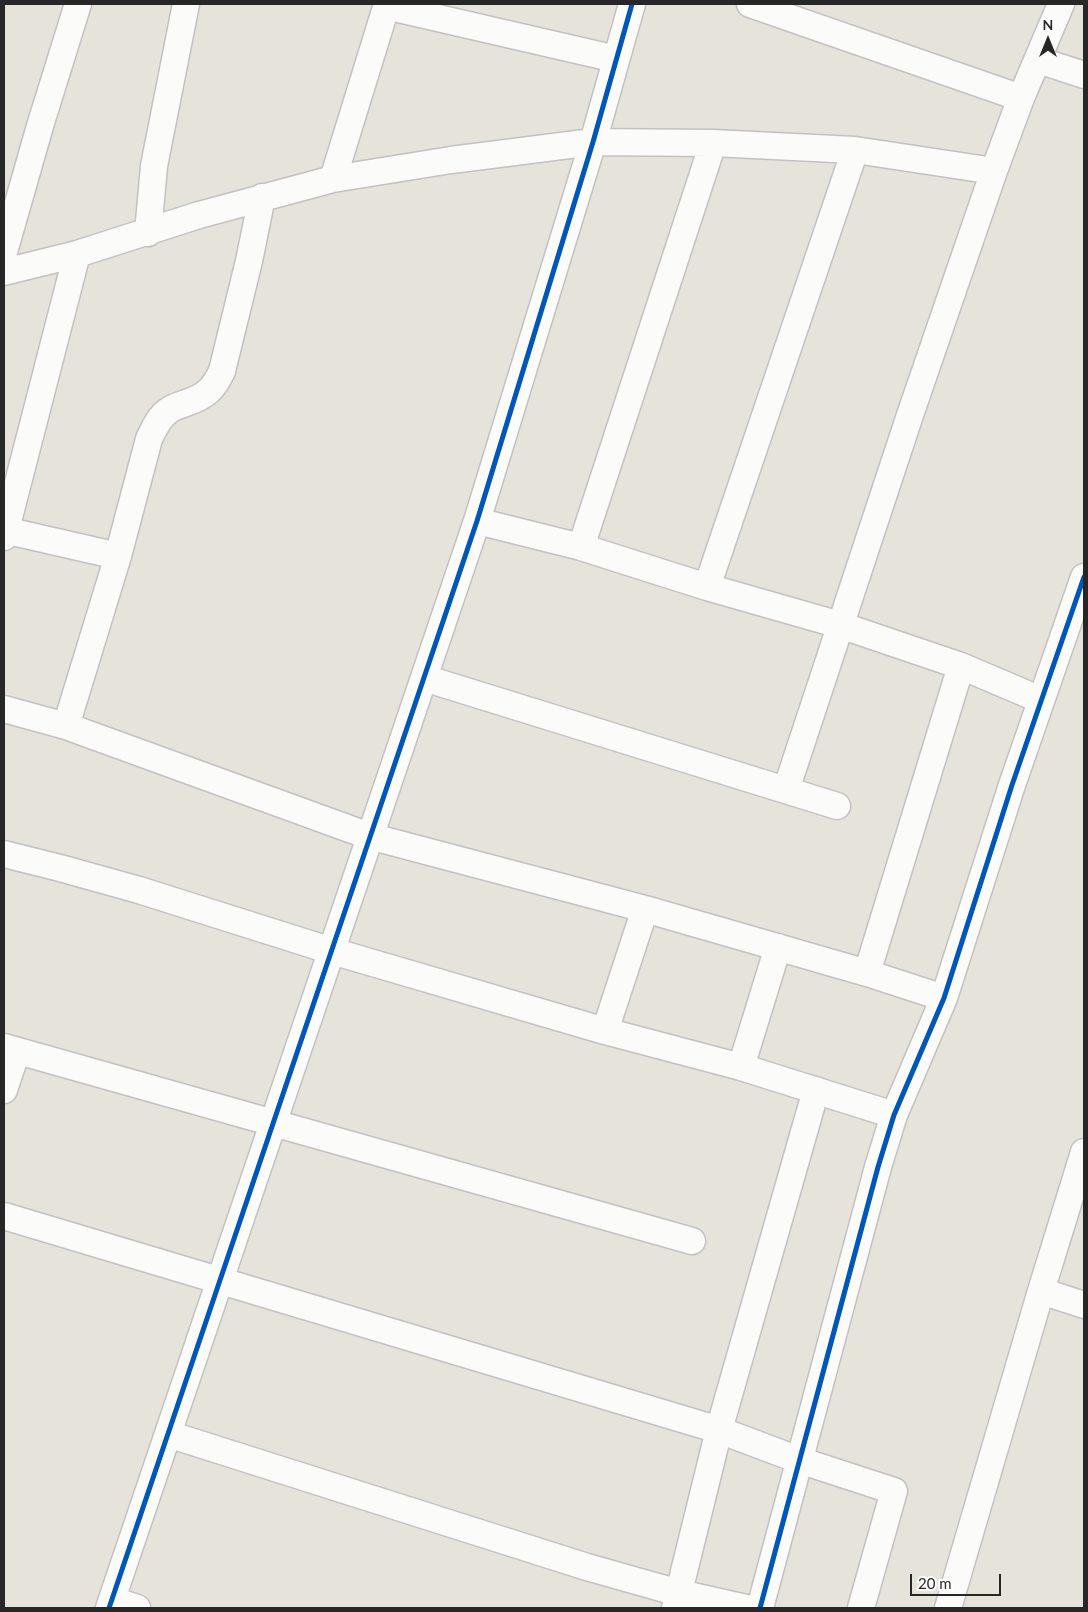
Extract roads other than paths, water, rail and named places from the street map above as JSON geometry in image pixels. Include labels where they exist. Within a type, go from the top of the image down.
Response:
[{"type":"street","points":[[4,252],[40,126],[78,4]]},
{"type":"street","points":[[148,233],[154,166],[186,4]]},
{"type":"street","points":[[137,1608],[110,1604],[477,521],[593,142],[632,4]]},
{"type":"street","points":[[750,4],[1021,98]]},
{"type":"street","points":[[786,790],[994,171],[1021,98],[1062,4]]},
{"type":"street","points":[[333,179],[386,5],[616,59]]},
{"type":"street","points":[[1038,60],[1084,75]]},
{"type":"street","points":[[4,272],[77,254],[148,233],[199,215],[333,179],[451,160],[593,142],[713,142],[856,150],[994,171]]},
{"type":"street","points":[[581,547],[713,142]]},
{"type":"street","points":[[707,587],[856,150]]},
{"type":"street","points":[[66,726],[118,556],[149,440],[157,422],[168,410],[199,399],[209,392],[222,371],[249,261],[262,198]]},
{"type":"street","points":[[77,254],[4,532],[118,556]]},
{"type":"street","points":[[477,521],[581,547],[707,587],[840,625],[961,666],[1041,700]]},
{"type":"street","points":[[760,1608],[878,1166],[894,1115],[944,998],[1041,700],[1084,577]]},
{"type":"street","points":[[867,973],[961,666]]},
{"type":"street","points":[[424,678],[838,806]]},
{"type":"street","points":[[4,709],[66,726],[369,836],[645,909],[867,973],[944,998]]},
{"type":"street","points":[[4,854],[139,890],[332,951],[605,1031],[741,1067],[894,1115]]},
{"type":"street","points":[[605,1031],[645,909]]},
{"type":"street","points":[[741,1067],[778,947]]},
{"type":"street","points":[[4,1090],[10,1049],[692,1241]]},
{"type":"street","points":[[677,1601],[719,1430],[816,1090]]},
{"type":"street","points":[[948,1608],[1041,1290],[1084,1152]]},
{"type":"street","points":[[4,1216],[719,1430],[799,1460],[894,1491],[861,1608]]},
{"type":"street","points":[[1041,1290],[1084,1305]]},
{"type":"street","points":[[168,1434],[587,1567],[677,1601],[746,1608]]}]
